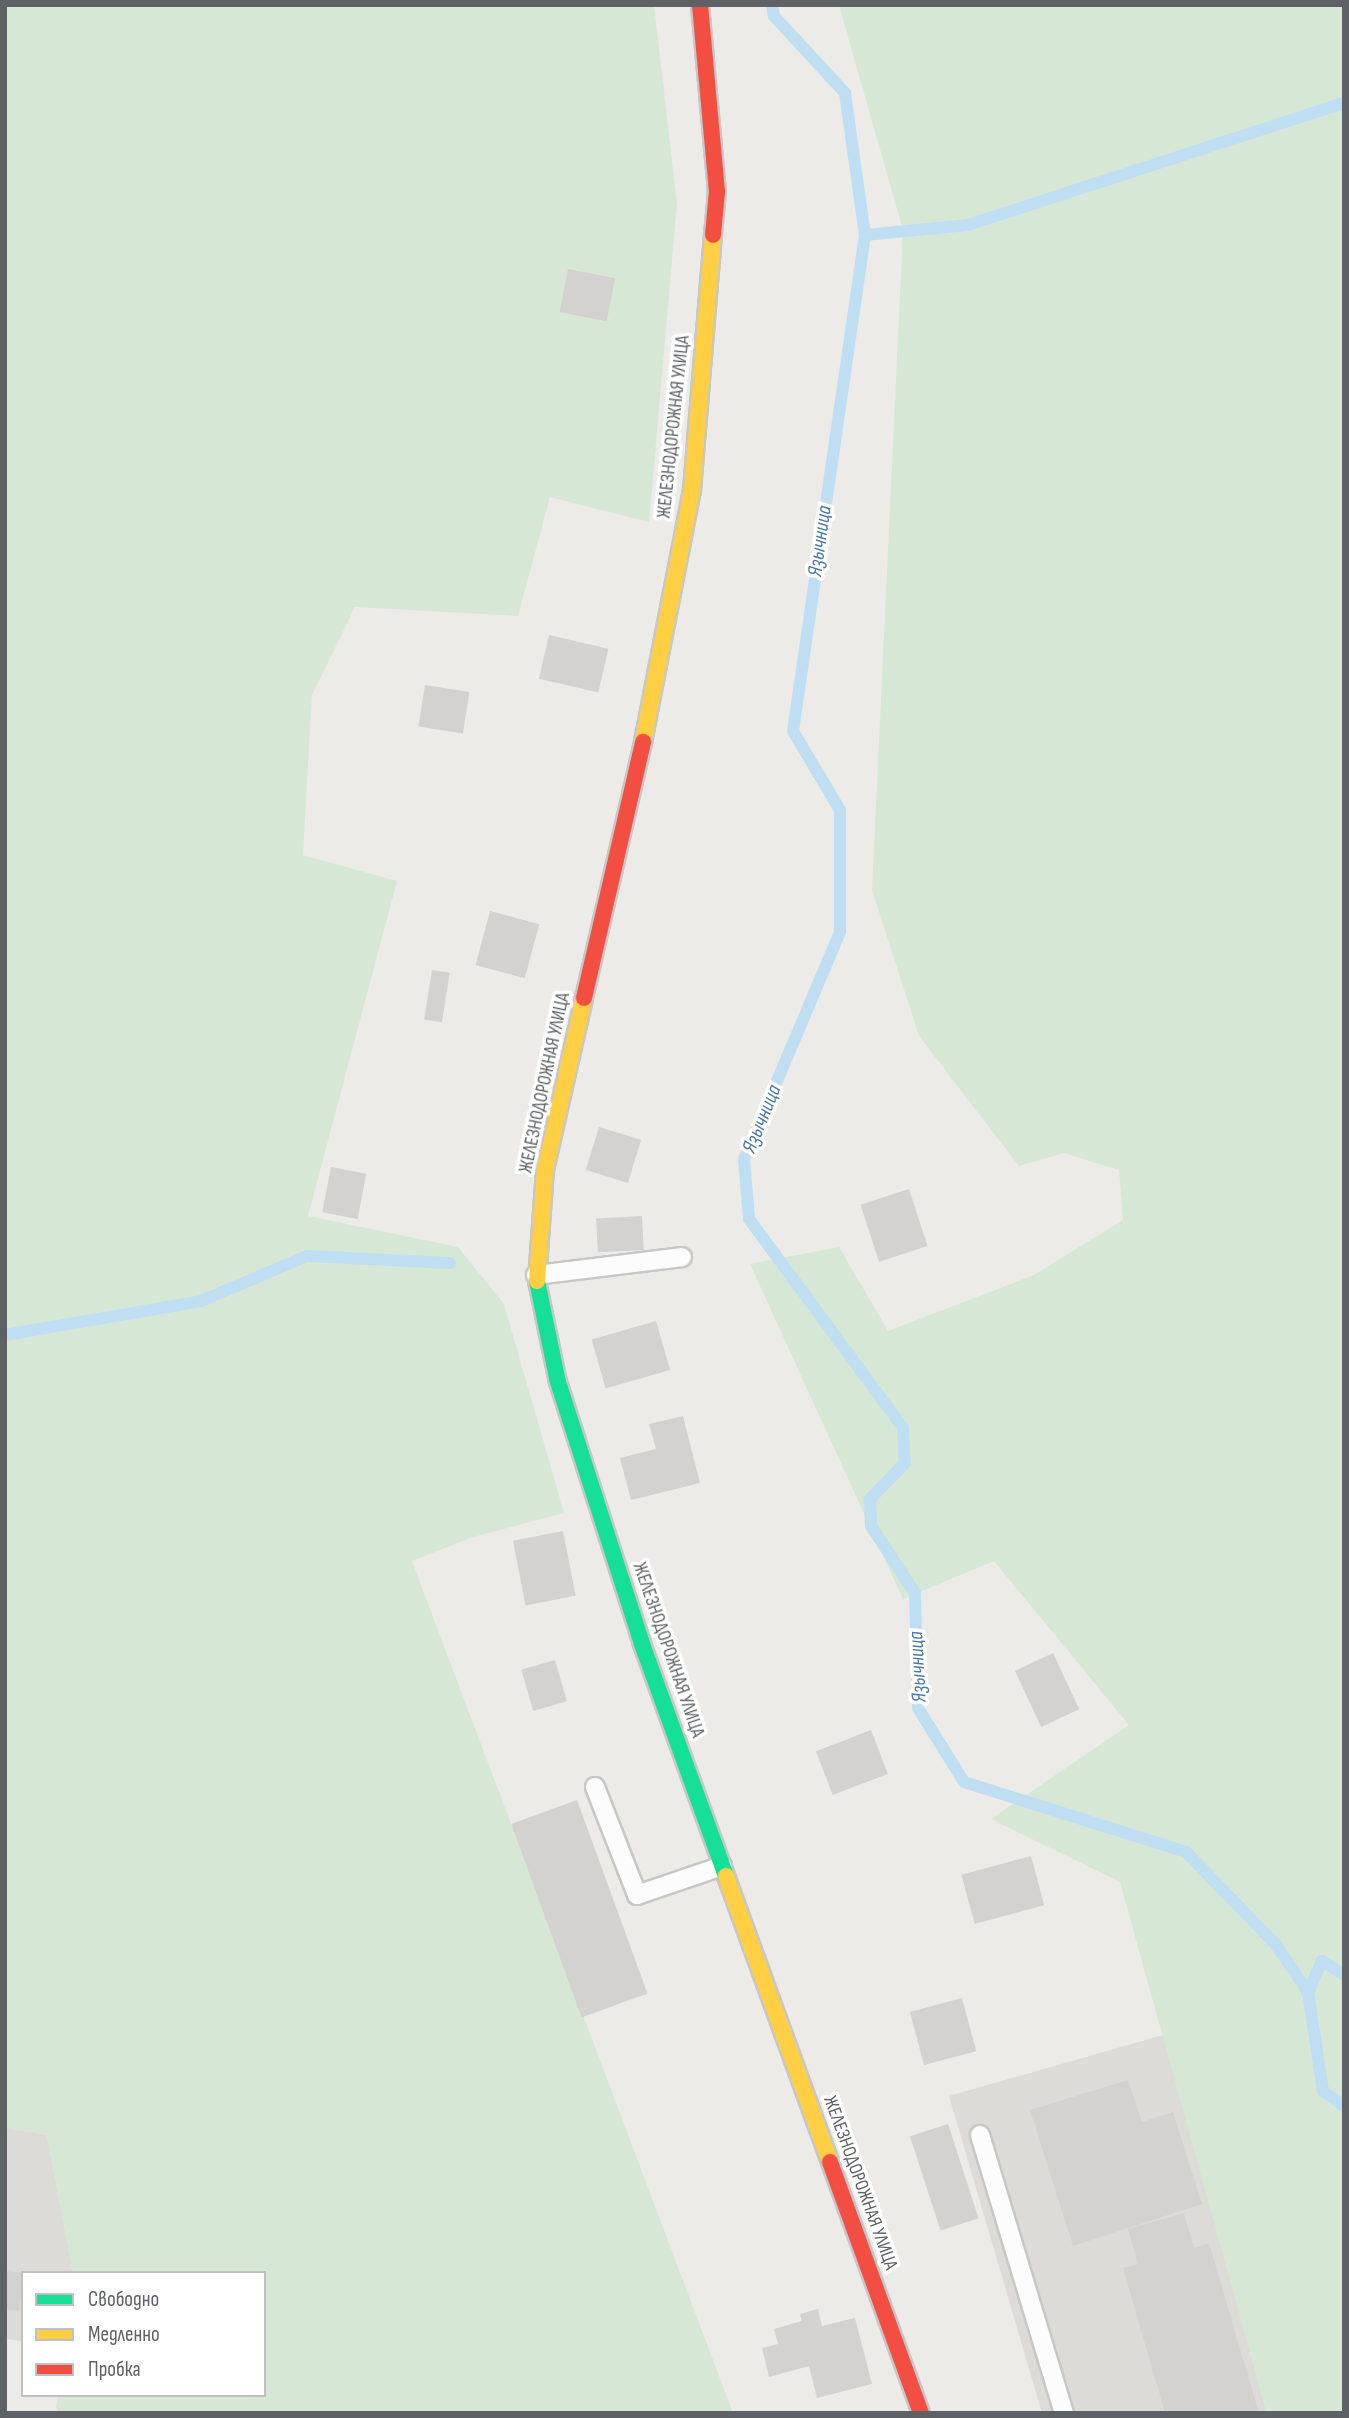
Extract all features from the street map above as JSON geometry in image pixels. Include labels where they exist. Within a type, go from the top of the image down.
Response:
[{"type":"highway","name":"ЖЕЛЕЗНОДОРОЖНАЯ УЛИЦА","points":[[700,5],[717,191],[692,490],[649,715],[545,1170],[536,1275],[558,1382],[642,1644],[921,2413]]},
{"type":"lane","points":[[536,1275],[682,1257]]},
{"type":"lane","points":[[595,1787],[637,1895],[722,1866]]},
{"type":"lane","points":[[980,2135],[1064,2413]]},
{"type":"shaded area","points":[[1163,2035],[1267,2413],[1042,2413],[949,2096]]},
{"type":"shaded area","points":[[5,2128],[47,2135],[73,2271],[21,2271],[21,2341],[5,2339]]},
{"type":"green space","points":[[5,5],[654,5],[677,204],[649,522],[550,497],[518,616],[355,607],[312,695],[303,855],[397,881],[308,1216],[458,1247],[504,1304],[564,1513],[473,1537],[412,1561],[733,2413],[58,2413],[58,2397],[266,2397],[266,2271],[73,2271],[47,2135],[5,2128]]},
{"type":"green space","points":[[839,5],[1344,5],[1344,2413],[1267,2413],[1120,1882],[991,1819],[1129,1725],[994,1561],[903,1599],[750,1264],[839,1247],[888,1331],[1034,1275],[1123,1220],[1119,1170],[1064,1153],[1019,1166],[919,1036],[872,890],[903,230]]},
{"type":"building","points":[[568,269],[615,278],[607,321],[560,312]]},
{"type":"building","points":[[549,635],[608,649],[598,693],[539,679]]},
{"type":"building","points":[[425,685],[469,692],[463,734],[418,726]]},
{"type":"building","points":[[490,911],[539,924],[525,978],[476,965]]},
{"type":"building","points":[[432,970],[450,973],[442,1022],[424,1019]]},
{"type":"building","points":[[599,1127],[641,1140],[628,1183],[586,1170]]},
{"type":"building","points":[[331,1167],[366,1174],[358,1219],[322,1212]]},
{"type":"building","points":[[909,1189],[928,1246],[879,1262],[860,1205]]},
{"type":"building","points":[[642,1216],[644,1250],[598,1252],[596,1218]]},
{"type":"building","points":[[656,1321],[670,1370],[606,1388],[592,1339]]},
{"type":"building","points":[[683,1416],[700,1483],[631,1500],[620,1458],[656,1449],[649,1424]]},
{"type":"building","points":[[563,1531],[576,1596],[526,1606],[513,1541]]},
{"type":"building","points":[[1053,1653],[1079,1709],[1041,1727],[1015,1671]]},
{"type":"building","points":[[555,1660],[567,1701],[533,1711],[521,1670]]},
{"type":"building","points":[[871,1730],[888,1774],[833,1795],[816,1751]]},
{"type":"building","points":[[577,1800],[647,1994],[582,2018],[511,1824]]},
{"type":"building","points":[[1031,1856],[1044,1905],[975,1924],[961,1875]]},
{"type":"building","points":[[962,1998],[976,2051],[924,2065],[910,2012]]},
{"type":"building","points":[[1128,2080],[1142,2122],[1173,2112],[1202,2204],[1073,2246],[1030,2110]]},
{"type":"building","points":[[948,2124],[979,2218],[941,2231],[910,2136]]},
{"type":"building","points":[[1184,2213],[1194,2248],[1209,2243],[1259,2413],[1165,2413],[1123,2268],[1138,2264],[1128,2229]]},
{"type":"building","points":[[5,2271],[21,2273],[19,2311],[5,2309]]},
{"type":"building","points":[[818,2309],[822,2326],[855,2318],[872,2384],[817,2398],[809,2366],[769,2377],[762,2348],[778,2344],[774,2329],[802,2321],[800,2314]]},
{"type":"waterway","name":"Язычница","points":[[772,5],[774,16],[845,93],[865,235],[793,731],[840,810],[840,932],[744,1159],[749,1219],[903,1428],[905,1463],[870,1499],[871,1526],[915,1593],[918,1708],[964,1782],[1186,1852],[1276,1945],[1308,1992],[1323,2091],[1344,2106]]},
{"type":"waterway","points":[[865,235],[968,225],[1344,103]]},
{"type":"waterway","points":[[5,1335],[201,1301],[307,1256],[450,1263]]},
{"type":"waterway","points":[[1308,1992],[1322,1961],[1344,1975]]},
{"type":"traffic: fast","points":[[537,1281],[558,1382],[642,1644],[726,1876]]},
{"type":"traffic: slow","points":[[643,742],[692,490],[713,235]]},
{"type":"traffic: slow","points":[[537,1281],[545,1170],[584,998]]},
{"type":"traffic: slow","points":[[726,1876],[830,2162]]},
{"type":"traffic: jam","points":[[700,5],[717,191],[713,235]]},
{"type":"traffic: jam","points":[[584,998],[643,742]]},
{"type":"traffic: jam","points":[[830,2162],[921,2413]]}]
